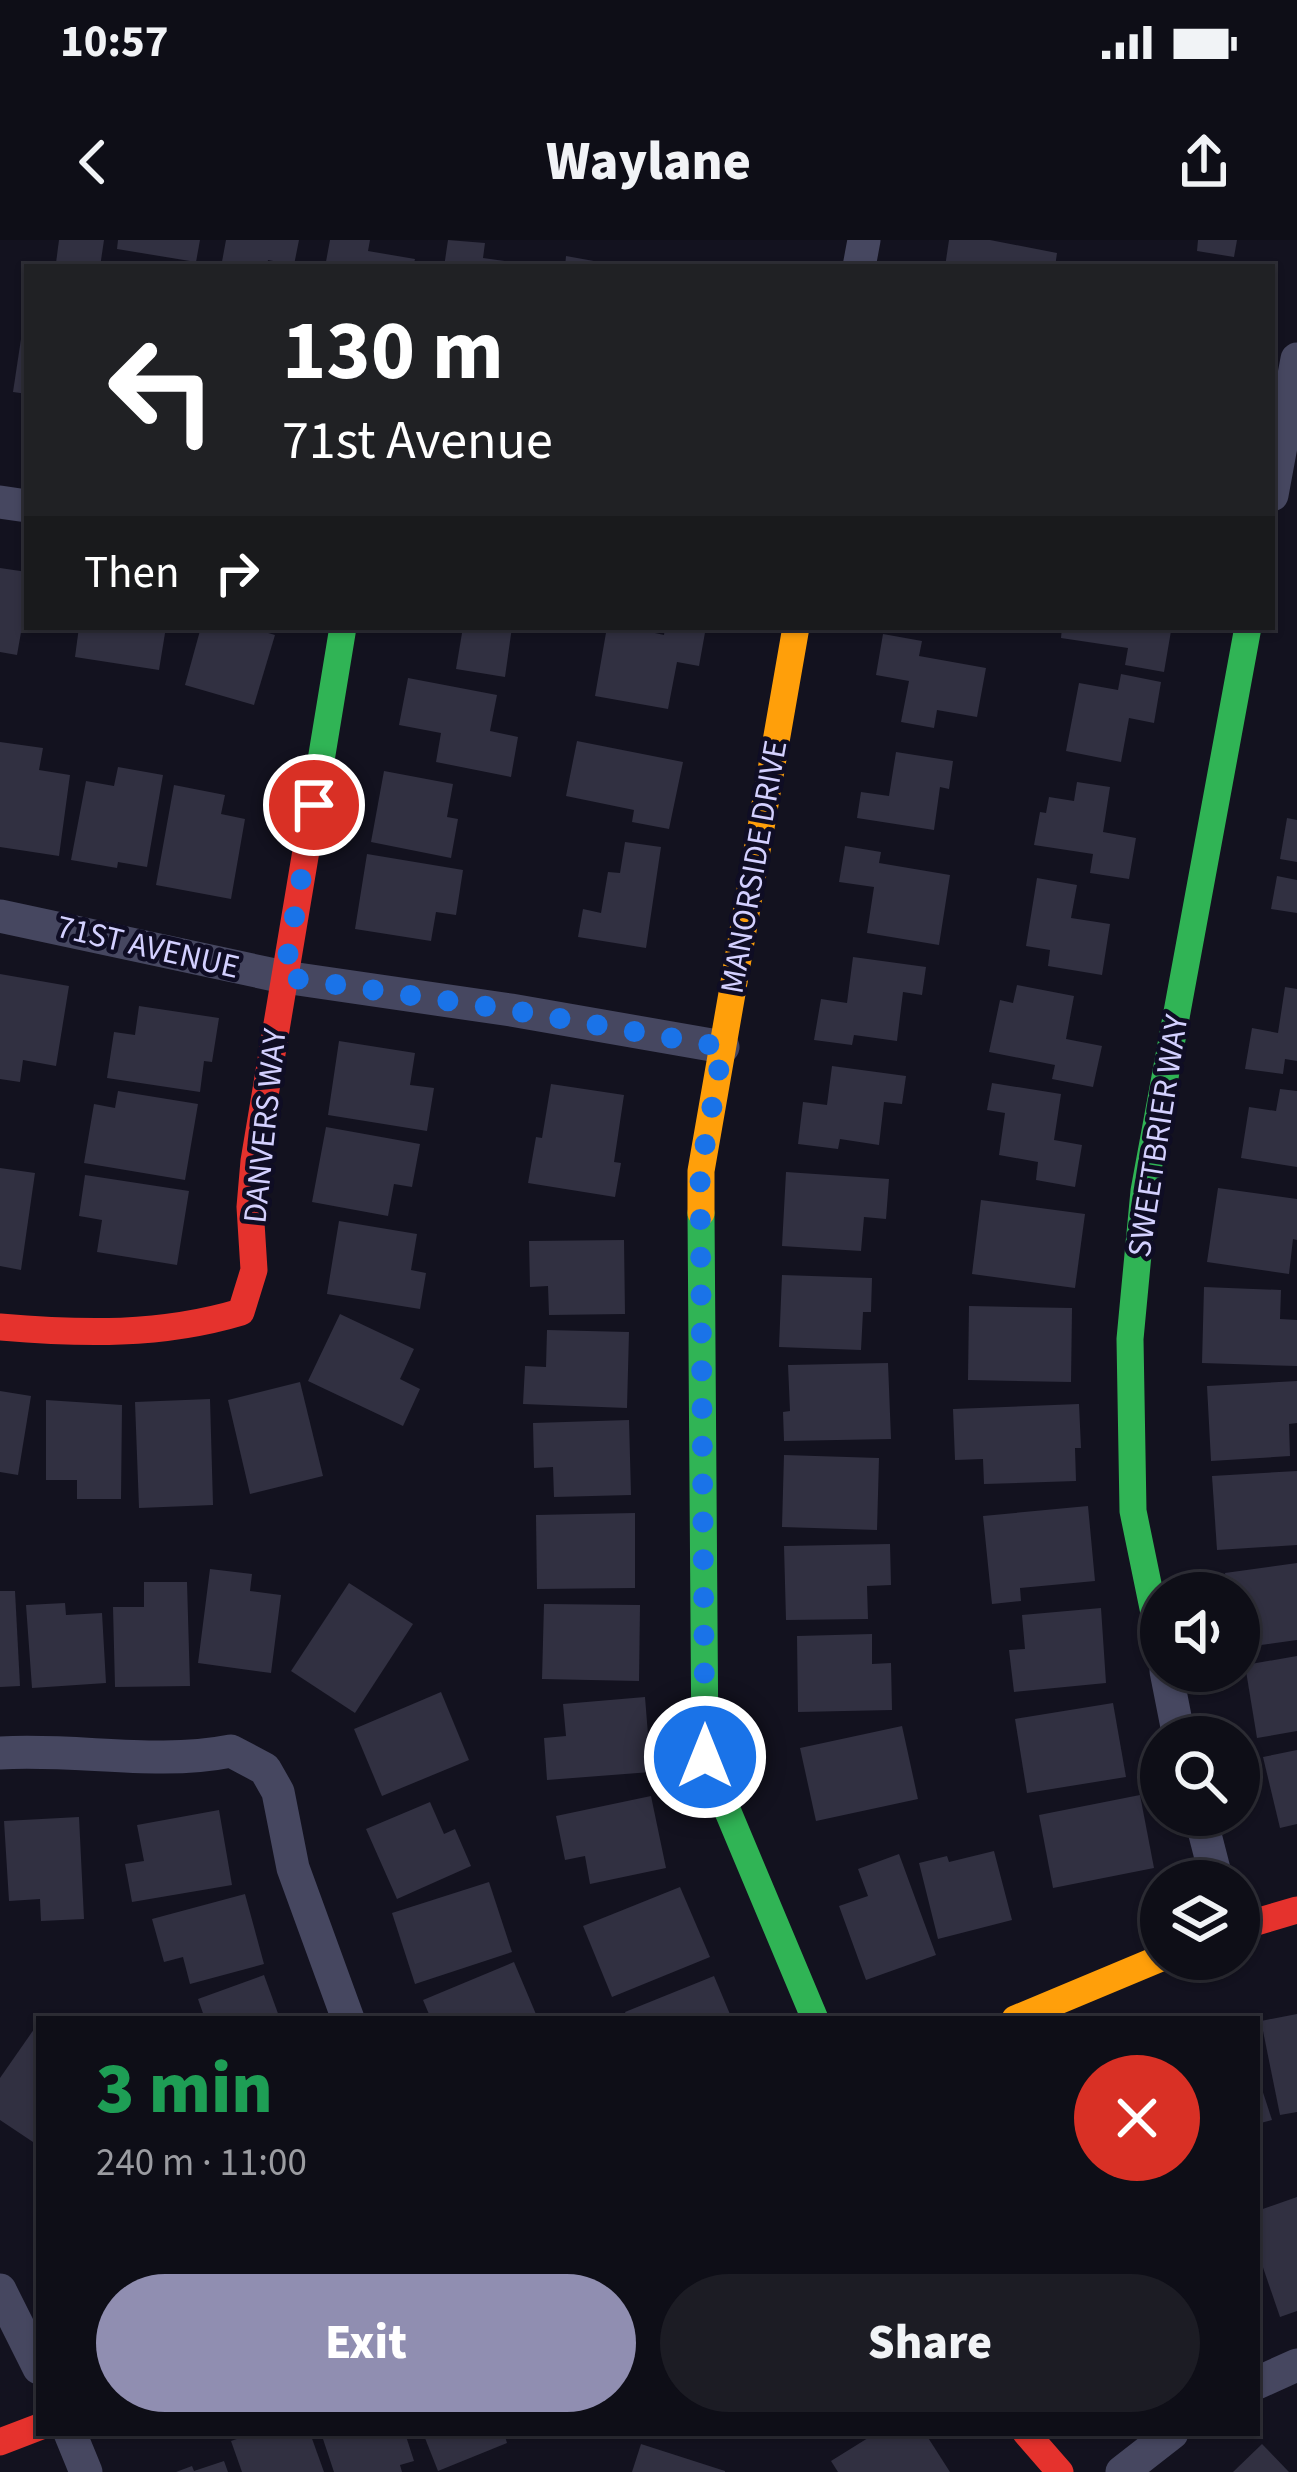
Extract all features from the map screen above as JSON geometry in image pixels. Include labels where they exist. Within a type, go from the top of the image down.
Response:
[{"type":"street","points":[[1275,479],[1297,359]]},
{"type":"street","name":"DANVERS WAY","points":[[0,1327],[104,1333],[199,1327],[241,1312],[254,1270],[250,1207],[254,1161],[342,630]]},
{"type":"street","name":"MANORSIDE DRIVE","points":[[795,630],[700,1172],[705,1757],[814,2016]]},
{"type":"street","name":"SWEETBRIER WAY","points":[[1146,1572],[1133,1511],[1130,1339],[1144,1191],[1247,630]]},
{"type":"street","name":"71ST AVENUE","points":[[0,916],[284,977],[723,1047]]},
{"type":"street","points":[[0,1753],[44,1750],[198,1757],[232,1751],[266,1769],[278,1792],[293,1868],[347,2016]]},
{"type":"street","points":[[1260,1921],[1297,1910]]},
{"type":"street","points":[[1022,2016],[1140,1967]]},
{"type":"street","points":[[0,2290],[36,2362]]},
{"type":"street","points":[[1260,2382],[1297,2365]]},
{"type":"street","points":[[0,2443],[36,2428]]},
{"type":"street","points":[[71,2436],[86,2472]]},
{"type":"street","points":[[1029,2436],[1060,2472]]},
{"type":"street","points":[[1122,2472],[1168,2436]]},
{"type":"building","points":[[59,240],[104,240],[100,264],[56,263]]},
{"type":"building","points":[[118,240],[200,240],[196,262],[117,249]]},
{"type":"building","points":[[226,240],[299,240],[294,264],[268,260],[267,264],[222,264]]},
{"type":"building","points":[[330,240],[370,240],[368,251],[415,259],[414,264],[326,264]]},
{"type":"building","points":[[448,240],[485,243],[483,258],[518,263],[518,264],[444,264]]},
{"type":"building","points":[[949,240],[990,240],[1057,253],[1055,264],[945,264]]},
{"type":"building","points":[[1198,240],[1237,240],[1234,257],[1197,251]]},
{"type":"building","points":[[566,256],[610,264],[565,264]]},
{"type":"building","points":[[21,339],[24,339],[24,394],[13,392]]},
{"type":"building","points":[[0,568],[24,572],[24,621],[17,655],[0,652]]},
{"type":"building","points":[[79,630],[166,630],[159,670],[75,657]]},
{"type":"building","points":[[200,630],[258,630],[275,635],[254,705],[185,685]]},
{"type":"building","points":[[462,630],[512,630],[505,677],[456,669]]},
{"type":"building","points":[[606,630],[664,635],[665,630],[705,630],[699,666],[677,662],[668,709],[595,696]]},
{"type":"building","points":[[1062,630],[1171,631],[1164,672],[1125,665],[1128,648],[1061,638]]},
{"type":"building","points":[[883,634],[922,641],[919,656],[986,668],[977,717],[937,710],[934,728],[901,722],[909,681],[876,675]]},
{"type":"building","points":[[1121,674],[1161,682],[1154,723],[1129,718],[1121,762],[1066,751],[1079,683],[1118,690]]},
{"type":"building","points":[[408,678],[497,695],[490,731],[518,737],[511,777],[436,762],[441,733],[399,725]]},
{"type":"building","points":[[577,741],[683,762],[669,829],[632,822],[634,810],[566,796]]},
{"type":"building","points":[[0,742],[43,748],[39,770],[70,775],[59,856],[0,847]]},
{"type":"building","points":[[896,752],[953,761],[949,789],[940,787],[934,830],[857,818],[861,792],[889,796]]},
{"type":"building","points":[[118,767],[163,775],[147,867],[118,862],[117,868],[71,860],[86,781],[114,786]]},
{"type":"building","points":[[384,771],[453,784],[447,817],[458,819],[451,858],[371,842]]},
{"type":"building","points":[[1077,782],[1110,787],[1103,832],[1136,838],[1129,879],[1090,873],[1093,854],[1034,845],[1040,812],[1046,813],[1049,797],[1074,801]]},
{"type":"building","points":[[174,785],[225,795],[221,814],[245,819],[231,899],[156,885]]},
{"type":"building","points":[[1287,818],[1297,820],[1297,862],[1280,859]]},
{"type":"building","points":[[625,842],[661,847],[646,948],[578,937],[583,909],[601,913],[608,872],[620,873]]},
{"type":"building","points":[[845,846],[881,852],[879,863],[950,875],[939,945],[867,933],[874,887],[839,882]]},
{"type":"building","points":[[367,854],[463,870],[456,915],[436,912],[431,941],[355,929]]},
{"type":"building","points":[[1277,876],[1297,880],[1297,913],[1271,909]]},
{"type":"building","points":[[1037,878],[1077,885],[1071,918],[1110,924],[1102,975],[1048,966],[1050,950],[1026,946]]},
{"type":"building","points":[[853,957],[926,967],[922,995],[903,992],[897,1041],[854,1035],[852,1045],[814,1040],[821,999],[847,1003]]},
{"type":"building","points":[[0,974],[69,986],[56,1066],[23,1060],[20,1082],[0,1079]]},
{"type":"building","points":[[1017,985],[1074,996],[1066,1039],[1102,1046],[1093,1087],[1052,1079],[1055,1065],[989,1052],[1000,1000],[1013,1003]]},
{"type":"building","points":[[1285,987],[1297,989],[1297,1061],[1285,1059],[1283,1074],[1245,1069],[1252,1028],[1278,1033]]},
{"type":"building","points":[[139,1006],[219,1018],[212,1062],[204,1061],[200,1092],[107,1078],[114,1032],[135,1035]]},
{"type":"building","points":[[339,1041],[415,1053],[410,1085],[434,1088],[427,1131],[328,1115]]},
{"type":"building","points":[[832,1066],[906,1076],[902,1104],[884,1102],[879,1145],[840,1139],[838,1149],[798,1144],[803,1102],[827,1105]]},
{"type":"building","points":[[992,1083],[1061,1094],[1054,1140],[1082,1145],[1075,1187],[1036,1180],[1038,1162],[999,1155],[1005,1113],[987,1110]]},
{"type":"building","points":[[551,1084],[624,1095],[614,1162],[621,1163],[615,1197],[528,1183]]},
{"type":"building","points":[[1280,1089],[1297,1091],[1297,1167],[1241,1158],[1249,1107],[1276,1111]]},
{"type":"building","points":[[118,1091],[198,1104],[185,1180],[84,1163],[94,1104],[115,1108]]},
{"type":"building","points":[[326,1127],[420,1144],[412,1187],[394,1184],[388,1216],[312,1202]]},
{"type":"building","points":[[0,1168],[35,1173],[21,1270],[0,1266]]},
{"type":"building","points":[[786,1172],[889,1179],[886,1219],[864,1217],[861,1251],[782,1246]]},
{"type":"building","points":[[85,1175],[189,1191],[177,1265],[97,1252],[102,1220],[79,1216]]},
{"type":"building","points":[[1218,1188],[1297,1199],[1297,1240],[1293,1239],[1289,1274],[1207,1262]]},
{"type":"building","points":[[981,1200],[1085,1214],[1075,1288],[972,1274]]},
{"type":"building","points":[[339,1221],[417,1234],[411,1270],[426,1273],[420,1309],[327,1294]]},
{"type":"building","points":[[624,1240],[625,1314],[549,1315],[548,1286],[530,1287],[529,1241]]},
{"type":"building","points":[[782,1275],[872,1278],[871,1312],[863,1312],[861,1350],[779,1347]]},
{"type":"building","points":[[1204,1287],[1281,1290],[1280,1319],[1297,1320],[1297,1366],[1202,1363]]},
{"type":"building","points":[[969,1306],[1072,1308],[1071,1382],[968,1380]]},
{"type":"building","points":[[340,1314],[414,1349],[400,1379],[420,1389],[403,1426],[308,1381]]},
{"type":"building","points":[[547,1330],[629,1332],[627,1408],[523,1404],[525,1366],[546,1367]]},
{"type":"building","points":[[888,1363],[891,1439],[784,1441],[783,1412],[790,1411],[788,1365]]},
{"type":"building","points":[[1297,1381],[1297,1423],[1289,1424],[1290,1456],[1211,1461],[1207,1386]]},
{"type":"building","points":[[300,1382],[323,1476],[250,1494],[228,1400]]},
{"type":"building","points":[[0,1391],[31,1396],[18,1475],[0,1472]]},
{"type":"building","points":[[210,1399],[213,1505],[139,1508],[135,1402]]},
{"type":"building","points":[[46,1400],[122,1405],[121,1499],[77,1499],[77,1480],[46,1480]]},
{"type":"building","points":[[1079,1404],[1081,1448],[1075,1448],[1076,1481],[984,1484],[983,1459],[955,1460],[953,1409]]},
{"type":"building","points":[[629,1420],[631,1495],[554,1497],[553,1467],[534,1468],[533,1423]]},
{"type":"building","points":[[784,1455],[879,1458],[877,1530],[782,1527]]},
{"type":"building","points":[[1297,1471],[1297,1545],[1217,1550],[1212,1476]]},
{"type":"building","points":[[1088,1506],[1095,1581],[1020,1588],[1021,1601],[992,1604],[983,1516]]},
{"type":"building","points":[[635,1513],[635,1588],[537,1589],[536,1515]]},
{"type":"building","points":[[890,1544],[891,1585],[867,1586],[868,1619],[786,1620],[784,1546]]},
{"type":"building","points":[[1297,1563],[1297,1640],[1260,1645],[1260,1572],[1232,1572]]},
{"type":"building","points":[[210,1569],[252,1574],[250,1591],[281,1595],[271,1673],[198,1663]]},
{"type":"building","points":[[144,1582],[187,1582],[190,1686],[115,1687],[113,1607],[144,1607]]},
{"type":"building","points":[[349,1583],[413,1624],[355,1713],[291,1671]]},
{"type":"building","points":[[0,1591],[15,1591],[20,1686],[0,1687]]},
{"type":"building","points":[[65,1603],[66,1615],[102,1613],[106,1683],[32,1688],[26,1605]]},
{"type":"building","points":[[544,1604],[640,1605],[639,1681],[542,1679]]},
{"type":"building","points":[[1101,1608],[1106,1683],[1014,1692],[1009,1650],[1025,1649],[1022,1615]]},
{"type":"building","points":[[872,1634],[872,1664],[891,1663],[892,1710],[798,1712],[797,1636]]},
{"type":"building","points":[[1297,1656],[1297,1731],[1260,1737],[1260,1716],[1253,1716],[1249,1692],[1260,1692],[1260,1662]]},
{"type":"building","points":[[441,1692],[469,1760],[382,1796],[354,1729]]},
{"type":"building","points":[[645,1697],[651,1772],[547,1780],[544,1738],[566,1736],[563,1704]]},
{"type":"building","points":[[1113,1703],[1126,1777],[1027,1793],[1015,1719]]},
{"type":"building","points":[[902,1726],[918,1799],[816,1821],[800,1748]]},
{"type":"building","points":[[1297,1750],[1297,1824],[1280,1828],[1263,1757]]},
{"type":"building","points":[[1140,1795],[1140,1836],[1148,1836],[1152,1860],[1140,1860],[1140,1871],[1053,1888],[1039,1815]]},
{"type":"building","points":[[651,1796],[666,1868],[590,1884],[585,1856],[565,1860],[556,1816]]},
{"type":"building","points":[[430,1802],[444,1834],[455,1829],[471,1866],[397,1899],[366,1829]]},
{"type":"building","points":[[219,1810],[232,1885],[132,1902],[125,1864],[144,1861],[137,1825]]},
{"type":"building","points":[[79,1817],[84,1919],[41,1921],[40,1899],[9,1901],[4,1821]]},
{"type":"building","points":[[994,1851],[1012,1920],[938,1939],[919,1863],[947,1856],[949,1862]]},
{"type":"building","points":[[899,1854],[936,1955],[866,1980],[839,1906],[868,1896],[858,1869]]},
{"type":"building","points":[[489,1882],[512,1952],[415,1984],[392,1913]]},
{"type":"building","points":[[680,1887],[710,1957],[612,1997],[583,1926]]},
{"type":"building","points":[[245,1894],[264,1964],[190,1984],[183,1957],[164,1962],[152,1919]]},
{"type":"building","points":[[514,1962],[537,2016],[430,2016],[423,2000]]},
{"type":"building","points":[[264,1975],[279,2016],[204,2016],[198,1999]]},
{"type":"building","points":[[714,1976],[731,2016],[627,2016],[625,2012]]},
{"type":"building","points":[[1297,2014],[1297,2112],[1280,2115],[1261,2021]]},
{"type":"building","points":[[36,2026],[36,2144],[0,2120],[0,2078]]},
{"type":"building","points":[[1260,2083],[1272,2120],[1260,2123]]},
{"type":"building","points":[[1297,2197],[1297,2311],[1280,2317],[1260,2259],[1260,2210]]},
{"type":"building","points":[[245,2436],[311,2436],[324,2472],[242,2472],[231,2441]]},
{"type":"building","points":[[322,2436],[406,2436],[414,2461],[400,2465],[402,2472],[334,2472]]},
{"type":"building","points":[[424,2436],[505,2436],[507,2443],[438,2471]]},
{"type":"building","points":[[871,2436],[927,2436],[950,2472],[838,2472],[831,2461]]},
{"type":"building","points":[[641,2444],[725,2471],[725,2472],[632,2472]]},
{"type":"building","points":[[1262,2444],[1289,2472],[1233,2472]]},
{"type":"building","points":[[224,2461],[228,2472],[176,2472],[192,2466],[194,2471]]},
{"type":"traffic: fast","points":[[314,803],[343,630]]},
{"type":"traffic: fast","points":[[1146,1572],[1133,1511],[1130,1339],[1144,1191],[1247,630]]},
{"type":"traffic: fast","points":[[701,1213],[705,1757],[814,2016]]},
{"type":"traffic: slow","points":[[701,1213],[701,1171],[795,630]]},
{"type":"traffic: slow","points":[[1022,2016],[1140,1967]]},
{"type":"traffic: jam","points":[[0,1327],[121,1331],[241,1312],[254,1270],[250,1207],[254,1161],[314,803]]},
{"type":"traffic: jam","points":[[1260,1921],[1297,1910]]},
{"type":"traffic: jam","points":[[0,2442],[36,2428]]},
{"type":"traffic: jam","points":[[1029,2436],[1060,2472]]},
{"type":"route","points":[[314,805],[284,977],[723,1047],[700,1172],[705,1757]]}]
